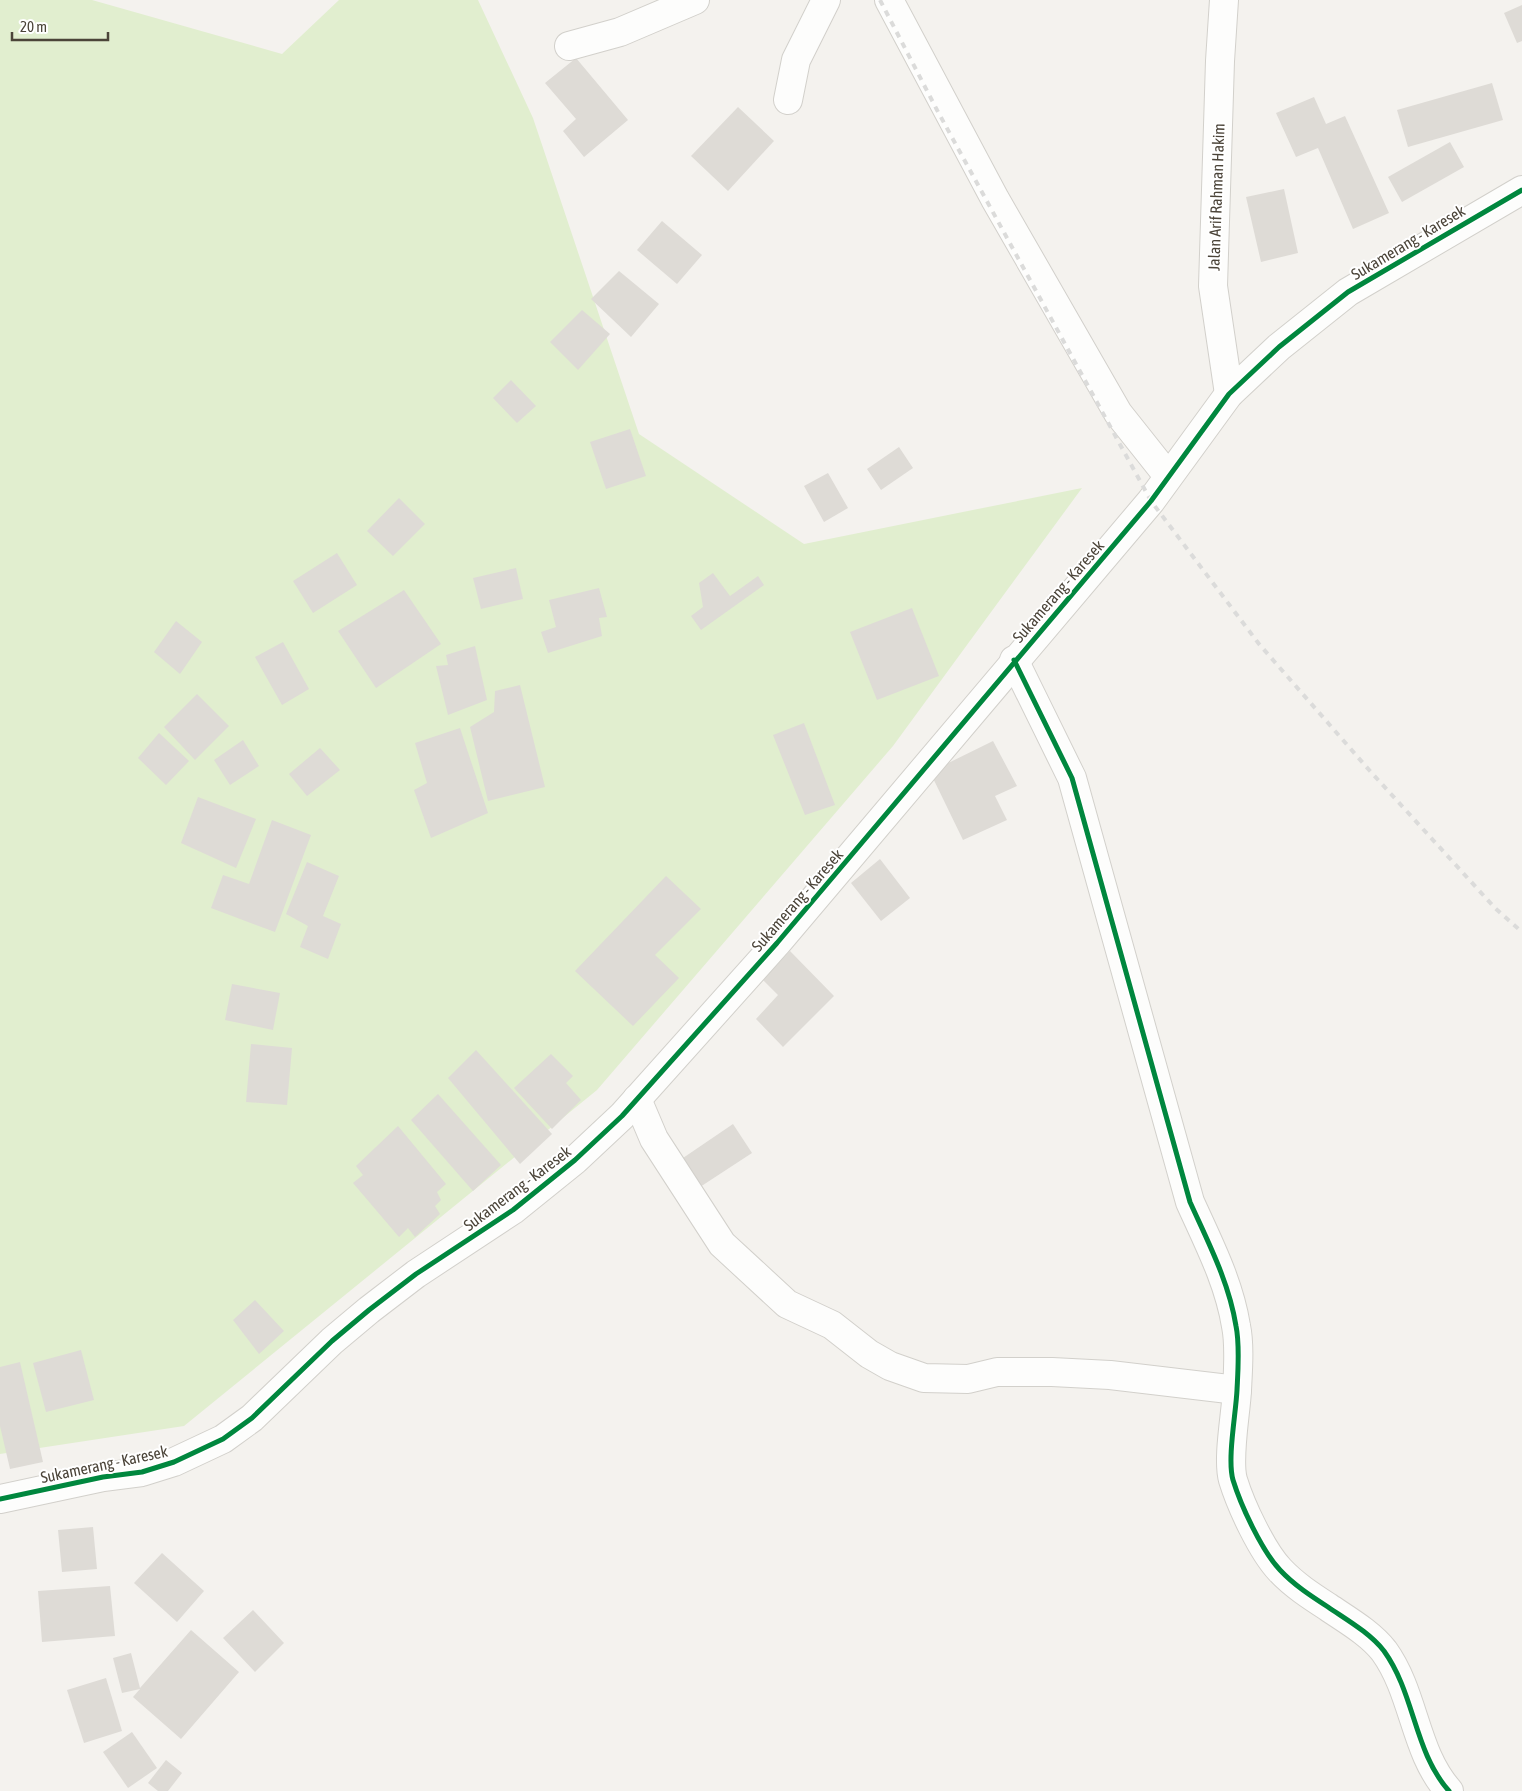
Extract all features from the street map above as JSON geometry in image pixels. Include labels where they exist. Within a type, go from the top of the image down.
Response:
[{"type":"street","points":[[570,46],[620,32],[695,0]]},
{"type":"street","points":[[788,100],[796,60],[826,0]]},
{"type":"street","points":[[889,0],[995,199],[1118,414],[1168,476]]},
{"type":"street","name":"Jalan Arif Rahman Hakim","points":[[1224,0],[1220,61],[1213,286],[1229,394]]},
{"type":"street","name":"Sukamerang - Karesek","points":[[0,1499],[103,1477],[142,1472],[174,1462],[223,1439],[265,1406],[332,1341],[369,1310],[416,1274],[454,1250],[546,1184],[602,1136],[783,936],[959,728],[1014,660],[1122,535],[1229,394],[1279,347],[1348,292],[1522,190]]},
{"type":"street","points":[[1014,660],[1072,778],[1190,1202],[1220,1266],[1236,1327],[1237,1390],[1232,1440],[1233,1479],[1267,1555],[1294,1584],[1357,1627],[1384,1651],[1400,1682],[1429,1762],[1440,1781],[1449,1791]]},
{"type":"street","points":[[637,1099],[658,1146],[722,1244],[787,1304],[832,1325],[869,1354],[890,1366],[924,1378],[968,1378],[997,1372],[1052,1372],[1110,1375],[1237,1390]]},
{"type":"green space","points":[[0,0],[92,0],[282,54],[339,0],[478,0],[533,118],[639,434],[804,544],[1082,488],[893,746],[597,1090],[184,1426],[0,1454]]},
{"type":"building","points":[[1522,5],[1522,41],[1517,43],[1504,13]]},
{"type":"building","points":[[576,58],[628,120],[584,157],[563,131],[576,119],[545,83]]},
{"type":"building","points":[[1492,83],[1503,120],[1408,147],[1397,110]]},
{"type":"building","points":[[1314,97],[1326,124],[1345,116],[1389,213],[1353,229],[1318,148],[1296,157],[1276,113]]},
{"type":"building","points":[[738,107],[774,141],[728,191],[691,156]]},
{"type":"building","points":[[1450,142],[1464,167],[1402,202],[1388,177]]},
{"type":"building","points":[[1284,189],[1298,253],[1261,262],[1246,197]]},
{"type":"building","points":[[662,221],[702,255],[677,284],[637,250]]},
{"type":"building","points":[[619,271],[659,304],[631,337],[591,299]]},
{"type":"building","points":[[582,310],[610,334],[578,370],[550,342]]},
{"type":"building","points":[[511,380],[536,406],[517,423],[493,398]]},
{"type":"building","points":[[630,429],[646,476],[606,489],[590,442]]},
{"type":"building","points":[[899,447],[913,468],[881,490],[867,469]]},
{"type":"building","points":[[828,473],[848,508],[824,522],[804,486]]},
{"type":"building","points":[[399,498],[425,524],[393,556],[367,531]]},
{"type":"building","points":[[337,553],[357,585],[313,613],[293,581]]},
{"type":"building","points":[[516,568],[523,599],[481,609],[473,578]]},
{"type":"building","points":[[713,573],[730,596],[758,576],[764,585],[701,630],[691,616],[703,607],[699,583]]},
{"type":"building","points":[[599,588],[607,617],[599,618],[602,636],[548,653],[541,632],[556,627],[549,600]]},
{"type":"building","points":[[404,590],[441,644],[376,688],[338,631]]},
{"type":"building","points":[[912,608],[939,676],[877,700],[850,632]]},
{"type":"building","points":[[176,621],[202,642],[180,674],[154,652]]},
{"type":"building","points":[[283,642],[309,689],[282,705],[255,657]]},
{"type":"building","points":[[475,646],[487,700],[448,715],[436,666],[448,665],[446,655]]},
{"type":"building","points":[[520,685],[545,787],[488,801],[470,727],[494,712],[495,691]]},
{"type":"building","points":[[197,694],[229,726],[195,760],[164,727]]},
{"type":"building","points":[[804,723],[835,805],[805,815],[773,735]]},
{"type":"building","points":[[460,728],[488,813],[431,838],[414,790],[427,783],[415,743]]},
{"type":"building","points":[[159,733],[189,761],[166,785],[138,758]]},
{"type":"building","points":[[243,740],[259,766],[230,785],[214,760]]},
{"type":"building","points":[[993,741],[1017,786],[995,796],[1007,820],[963,840],[930,772]]},
{"type":"building","points":[[320,748],[340,770],[307,796],[289,774]]},
{"type":"building","points":[[198,797],[256,819],[236,868],[181,843]]},
{"type":"building","points":[[272,820],[311,835],[275,932],[211,908],[223,875],[249,884]]},
{"type":"building","points":[[880,859],[910,898],[881,921],[851,883]]},
{"type":"building","points":[[307,862],[339,876],[323,916],[341,924],[328,959],[300,947],[308,926],[286,914]]},
{"type":"building","points":[[666,876],[701,909],[655,955],[679,978],[633,1026],[575,971]]},
{"type":"building","points":[[790,951],[834,996],[783,1047],[756,1019],[778,995],[763,980]]},
{"type":"building","points":[[232,984],[280,993],[273,1030],[225,1020]]},
{"type":"building","points":[[251,1044],[292,1048],[287,1105],[246,1102]]},
{"type":"building","points":[[476,1050],[552,1134],[520,1164],[448,1078]]},
{"type":"building","points":[[551,1054],[573,1076],[566,1083],[581,1100],[552,1129],[514,1088]]},
{"type":"building","points":[[438,1094],[501,1165],[473,1191],[411,1120]]},
{"type":"building","points":[[733,1124],[752,1153],[700,1187],[683,1158]]},
{"type":"building","points":[[398,1126],[446,1184],[437,1192],[441,1200],[435,1206],[440,1214],[415,1237],[408,1228],[399,1237],[353,1183],[363,1175],[356,1166]]},
{"type":"building","points":[[255,1300],[284,1331],[259,1354],[233,1320]]},
{"type":"building","points":[[81,1350],[94,1400],[46,1412],[33,1363]]},
{"type":"building","points":[[20,1362],[43,1462],[10,1469],[0,1426],[0,1367]]},
{"type":"building","points":[[93,1527],[97,1569],[62,1572],[58,1530]]},
{"type":"building","points":[[162,1553],[204,1591],[177,1622],[134,1583]]},
{"type":"building","points":[[110,1586],[115,1636],[42,1642],[38,1591]]},
{"type":"building","points":[[253,1610],[284,1643],[255,1672],[223,1638]]},
{"type":"building","points":[[191,1630],[239,1672],[181,1739],[133,1697],[140,1689],[122,1693],[113,1658],[131,1653],[140,1688]]},
{"type":"building","points":[[106,1678],[122,1731],[84,1743],[67,1690]]},
{"type":"building","points":[[132,1732],[157,1768],[128,1788],[103,1752]]},
{"type":"building","points":[[166,1760],[182,1773],[168,1791],[158,1791],[148,1783]]},
{"type":"railway","points":[[880,0],[937,110],[1151,501],[1259,644],[1370,771],[1495,908],[1522,932]]},
{"type":"cycle path","points":[[0,1499],[103,1477],[142,1472],[174,1462],[223,1439],[252,1418],[332,1341],[369,1310],[416,1274],[513,1210],[575,1160],[622,1116],[777,943],[1151,501],[1229,394],[1279,347],[1348,292],[1522,190]]},
{"type":"cycle path","points":[[1014,660],[1072,778],[1190,1202],[1217,1262],[1233,1310],[1238,1341],[1238,1358],[1231,1471],[1237,1491],[1259,1540],[1280,1570],[1303,1590],[1365,1633],[1384,1651],[1402,1686],[1428,1759],[1437,1776],[1449,1791]]}]
